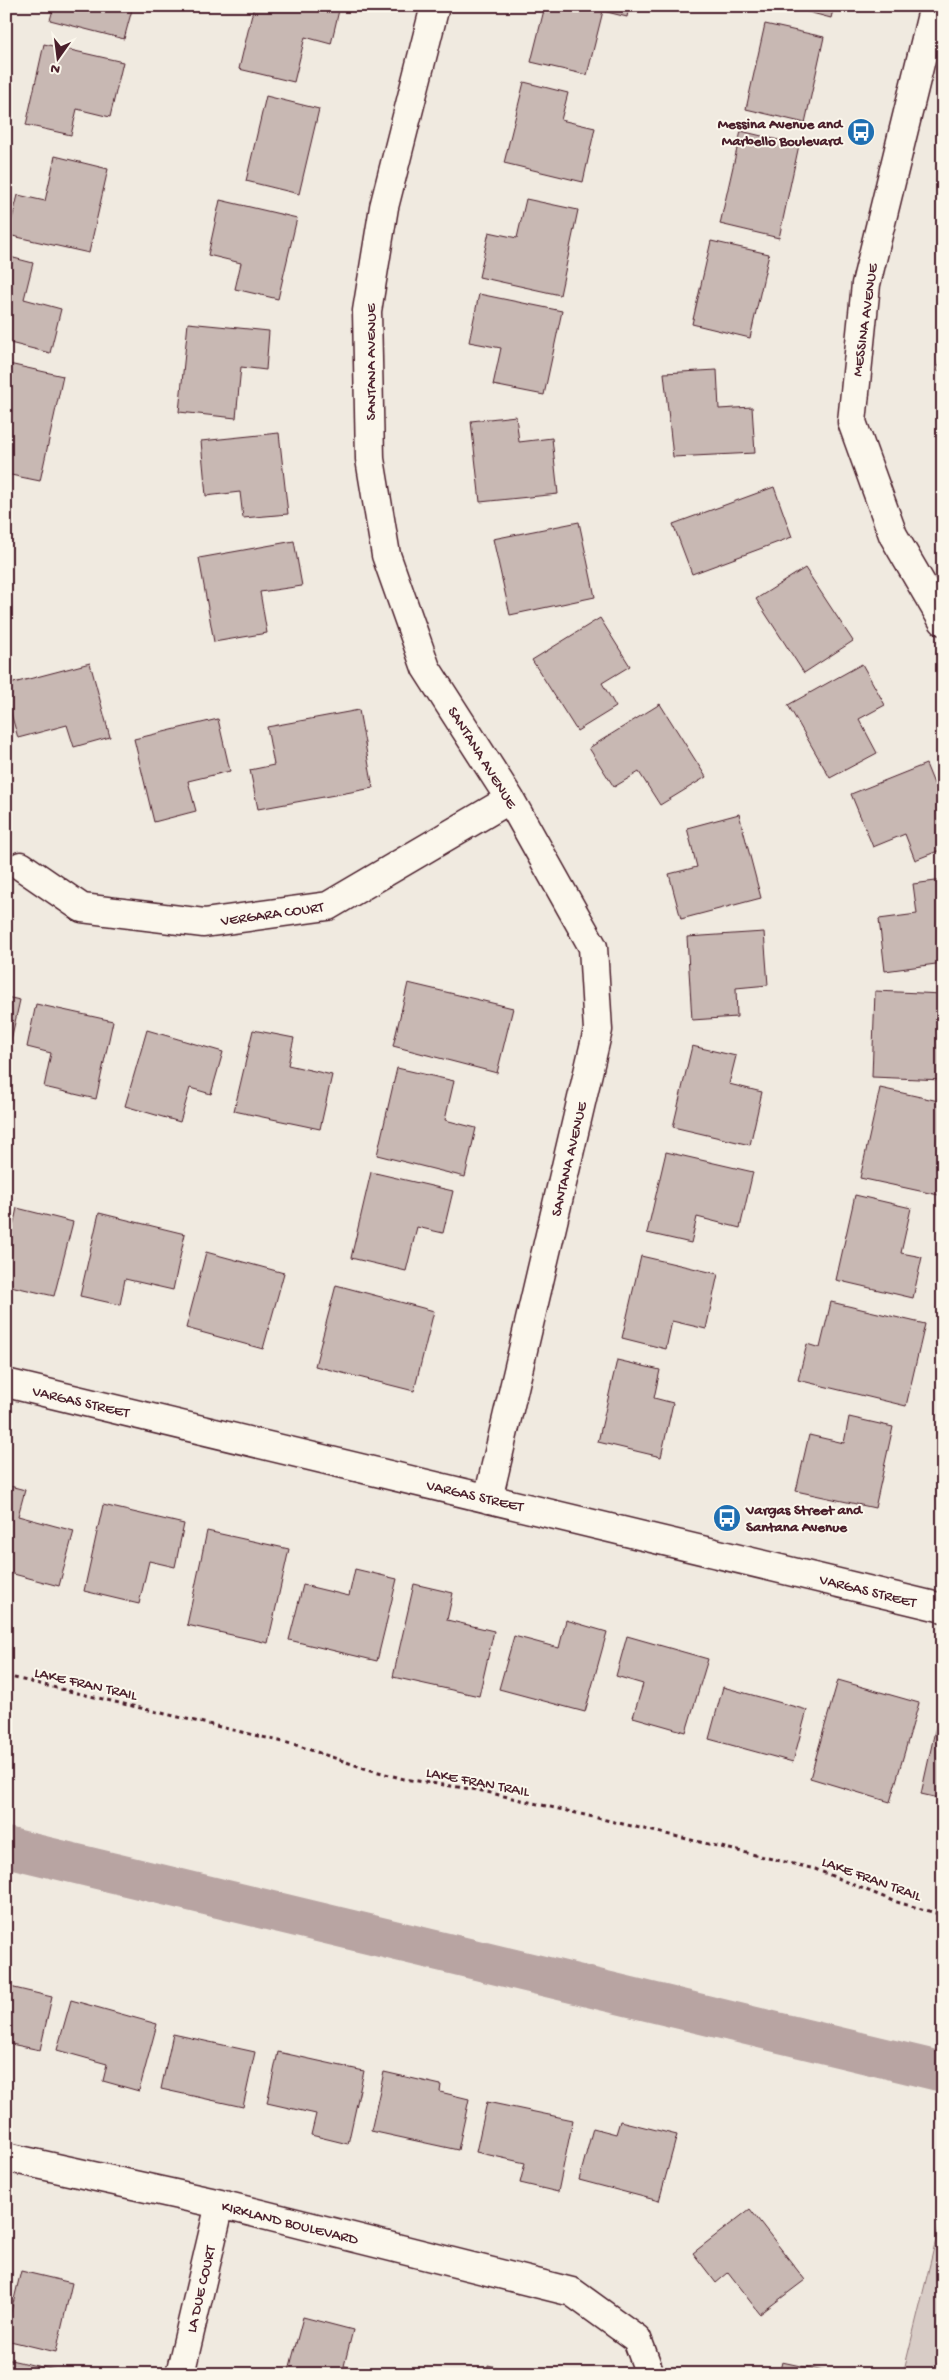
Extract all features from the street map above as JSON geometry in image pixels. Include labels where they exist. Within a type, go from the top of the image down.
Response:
[{"type":"street","name":"SANTANA AVENUE","points":[[435,6],[384,207],[367,310],[370,459],[386,555],[426,668],[510,799],[593,947],[598,1030],[488,1499]]},
{"type":"street","name":"MESSINA AVENUE","points":[[934,6],[866,284],[852,422],[893,535],[943,621]]},
{"type":"street","name":"VERGARA COURT","points":[[21,866],[82,908],[204,922],[328,906],[510,799]]},
{"type":"street","name":"VARGAS STREET","points":[[6,1383],[943,1608]]},
{"type":"street","name":"KIRKLAND BOULEVARD","points":[[6,2158],[220,2204],[572,2292],[637,2339],[650,2374]]},
{"type":"street","name":"LA DUE COURT","points":[[180,2374],[220,2204]]},
{"type":"path","name":"LAKE FRAN TRAIL","points":[[6,1676],[296,1745],[364,1768],[404,1779],[478,1790],[815,1869],[893,1901],[943,1915]]},
{"type":"shaded area","points":[[943,2211],[943,2374],[903,2374]]},
{"type":"building","points":[[54,6],[133,6],[124,39],[50,20]]},
{"type":"building","points":[[254,6],[340,6],[331,44],[305,37],[294,82],[239,69]]},
{"type":"building","points":[[545,6],[629,6],[627,17],[603,11],[587,75],[531,62]]},
{"type":"building","points":[[785,6],[834,6],[831,18]]},
{"type":"building","points":[[765,24],[824,37],[805,123],[746,109]]},
{"type":"building","points":[[44,44],[123,62],[110,117],[77,109],[71,135],[26,125]]},
{"type":"building","points":[[524,82],[568,93],[561,120],[595,128],[583,182],[504,163]]},
{"type":"building","points":[[266,96],[319,109],[299,194],[246,181]]},
{"type":"building","points":[[741,131],[799,145],[779,238],[720,224]]},
{"type":"building","points":[[55,156],[108,169],[89,253],[8,235],[18,195],[45,201]]},
{"type":"building","points":[[526,199],[578,210],[560,295],[479,277],[489,232],[517,238]]},
{"type":"building","points":[[220,200],[297,218],[278,299],[235,289],[241,263],[208,255]]},
{"type":"building","points":[[711,241],[769,254],[750,338],[692,324]]},
{"type":"building","points":[[6,256],[33,263],[24,299],[61,309],[50,353],[6,342]]},
{"type":"building","points":[[479,294],[562,311],[544,395],[493,385],[501,348],[469,342]]},
{"type":"building","points":[[188,323],[269,331],[266,370],[241,367],[236,418],[179,412]]},
{"type":"building","points":[[943,347],[943,372],[937,371]]},
{"type":"building","points":[[9,364],[63,376],[40,481],[6,474],[6,374]]},
{"type":"building","points":[[717,370],[719,409],[752,407],[755,453],[673,457],[664,373]]},
{"type":"building","points":[[516,416],[519,442],[552,438],[558,494],[480,502],[471,421]]},
{"type":"building","points":[[279,433],[288,514],[243,518],[240,492],[206,496],[201,441]]},
{"type":"building","points":[[774,487],[792,537],[692,574],[673,524]]},
{"type":"building","points":[[579,522],[595,597],[510,615],[493,539]]},
{"type":"building","points":[[294,541],[302,586],[260,592],[267,633],[214,642],[199,558]]},
{"type":"building","points":[[805,568],[853,641],[804,673],[756,599]]},
{"type":"building","points":[[600,618],[630,666],[602,683],[616,707],[577,731],[532,660]]},
{"type":"building","points":[[90,663],[110,737],[74,747],[67,725],[18,738],[6,696],[6,685]]},
{"type":"building","points":[[862,664],[885,705],[859,719],[877,753],[830,778],[788,705]]},
{"type":"building","points":[[660,704],[706,777],[660,805],[639,772],[614,787],[589,748]]},
{"type":"building","points":[[359,710],[373,788],[258,809],[250,770],[274,765],[267,727]]},
{"type":"building","points":[[218,719],[230,771],[188,781],[196,811],[154,822],[134,739]]},
{"type":"building","points":[[926,764],[943,806],[943,849],[915,860],[905,834],[873,847],[851,794]]},
{"type":"building","points":[[739,814],[761,898],[681,919],[669,874],[697,867],[687,828]]},
{"type":"building","points":[[943,880],[943,963],[885,971],[879,919],[917,914],[913,884]]},
{"type":"building","points":[[764,932],[768,985],[736,988],[737,1017],[692,1020],[687,937]]},
{"type":"building","points":[[408,983],[513,1008],[497,1073],[393,1046]]},
{"type":"building","points":[[875,991],[943,994],[943,1080],[872,1077]]},
{"type":"building","points":[[6,997],[20,1000],[7,1058],[6,1058]]},
{"type":"building","points":[[36,1004],[113,1021],[96,1099],[44,1087],[51,1053],[27,1047]]},
{"type":"building","points":[[147,1030],[223,1052],[211,1094],[190,1088],[180,1122],[125,1106]]},
{"type":"building","points":[[253,1030],[294,1038],[288,1065],[332,1075],[320,1129],[234,1111]]},
{"type":"building","points":[[692,1046],[736,1056],[729,1084],[762,1092],[750,1145],[673,1127]]},
{"type":"building","points":[[397,1068],[454,1081],[445,1120],[476,1128],[465,1177],[377,1155]]},
{"type":"building","points":[[880,1088],[943,1102],[943,1196],[860,1178]]},
{"type":"building","points":[[666,1152],[753,1172],[740,1228],[697,1217],[691,1243],[647,1233]]},
{"type":"building","points":[[371,1172],[453,1191],[443,1233],[417,1227],[406,1271],[351,1258]]},
{"type":"building","points":[[855,1195],[911,1208],[901,1253],[922,1257],[913,1298],[836,1280]]},
{"type":"building","points":[[17,1208],[73,1222],[54,1296],[6,1285],[6,1234],[11,1235]]},
{"type":"building","points":[[99,1213],[185,1234],[173,1290],[125,1279],[120,1305],[80,1296]]},
{"type":"building","points":[[206,1252],[284,1273],[263,1349],[186,1328]]},
{"type":"building","points":[[641,1256],[718,1274],[706,1329],[672,1321],[666,1349],[622,1338]]},
{"type":"building","points":[[336,1285],[434,1311],[414,1391],[315,1366]]},
{"type":"building","points":[[831,1302],[925,1324],[906,1406],[798,1380],[807,1344],[820,1348]]},
{"type":"building","points":[[617,1360],[660,1370],[654,1398],[673,1403],[661,1457],[598,1442]]},
{"type":"building","points":[[849,1417],[893,1427],[875,1508],[796,1491],[809,1435],[844,1443]]},
{"type":"building","points":[[6,1485],[25,1490],[18,1516],[74,1531],[59,1586],[6,1572]]},
{"type":"building","points":[[103,1505],[184,1524],[175,1567],[149,1561],[139,1604],[84,1591]]},
{"type":"building","points":[[207,1531],[289,1549],[268,1643],[187,1625]]},
{"type":"building","points":[[355,1569],[397,1579],[377,1661],[289,1640],[303,1585],[349,1596]]},
{"type":"building","points":[[414,1584],[453,1593],[447,1620],[494,1631],[479,1696],[393,1677]]},
{"type":"building","points":[[566,1620],[607,1632],[585,1712],[499,1689],[514,1636],[559,1648]]},
{"type":"building","points":[[627,1636],[708,1659],[686,1732],[633,1717],[643,1684],[616,1676]]},
{"type":"building","points":[[838,1680],[919,1703],[890,1802],[810,1778]]},
{"type":"building","points":[[723,1687],[807,1710],[793,1762],[709,1739]]},
{"type":"building","points":[[940,1708],[943,1709],[943,1799],[921,1794]]},
{"type":"building","points":[[6,1986],[52,1997],[40,2050],[6,2043]]},
{"type":"building","points":[[71,2000],[157,2024],[139,2091],[103,2081],[107,2064],[57,2050]]},
{"type":"building","points":[[173,2034],[255,2052],[243,2107],[161,2089]]},
{"type":"building","points":[[278,2052],[364,2071],[348,2144],[311,2135],[316,2114],[267,2103]]},
{"type":"building","points":[[384,2072],[441,2085],[440,2092],[469,2099],[458,2150],[371,2131]]},
{"type":"building","points":[[487,2102],[573,2120],[558,2192],[520,2183],[525,2163],[476,2152]]},
{"type":"building","points":[[620,2121],[677,2135],[659,2201],[579,2180],[593,2128],[616,2134]]},
{"type":"building","points":[[750,2209],[805,2280],[760,2314],[728,2273],[716,2283],[693,2253]]},
{"type":"building","points":[[21,2271],[72,2283],[56,2352],[6,2340],[6,2332]]},
{"type":"building","points":[[303,2317],[353,2330],[344,2366],[351,2367],[349,2374],[288,2374]]},
{"type":"building","points":[[6,2359],[55,2370],[54,2374],[6,2374]]},
{"type":"building","points":[[782,2362],[833,2373],[779,2374]]},
{"type":"building","points":[[488,2365],[527,2374],[487,2374]]},
{"type":"waterway","points":[[6,1847],[943,2072]]},
{"type":"place","name":"Messina Avenue and Marbello Boulevard","points":[[861,132]]},
{"type":"place","name":"Vargas Street and Santana Avenue","points":[[727,1518]]}]
